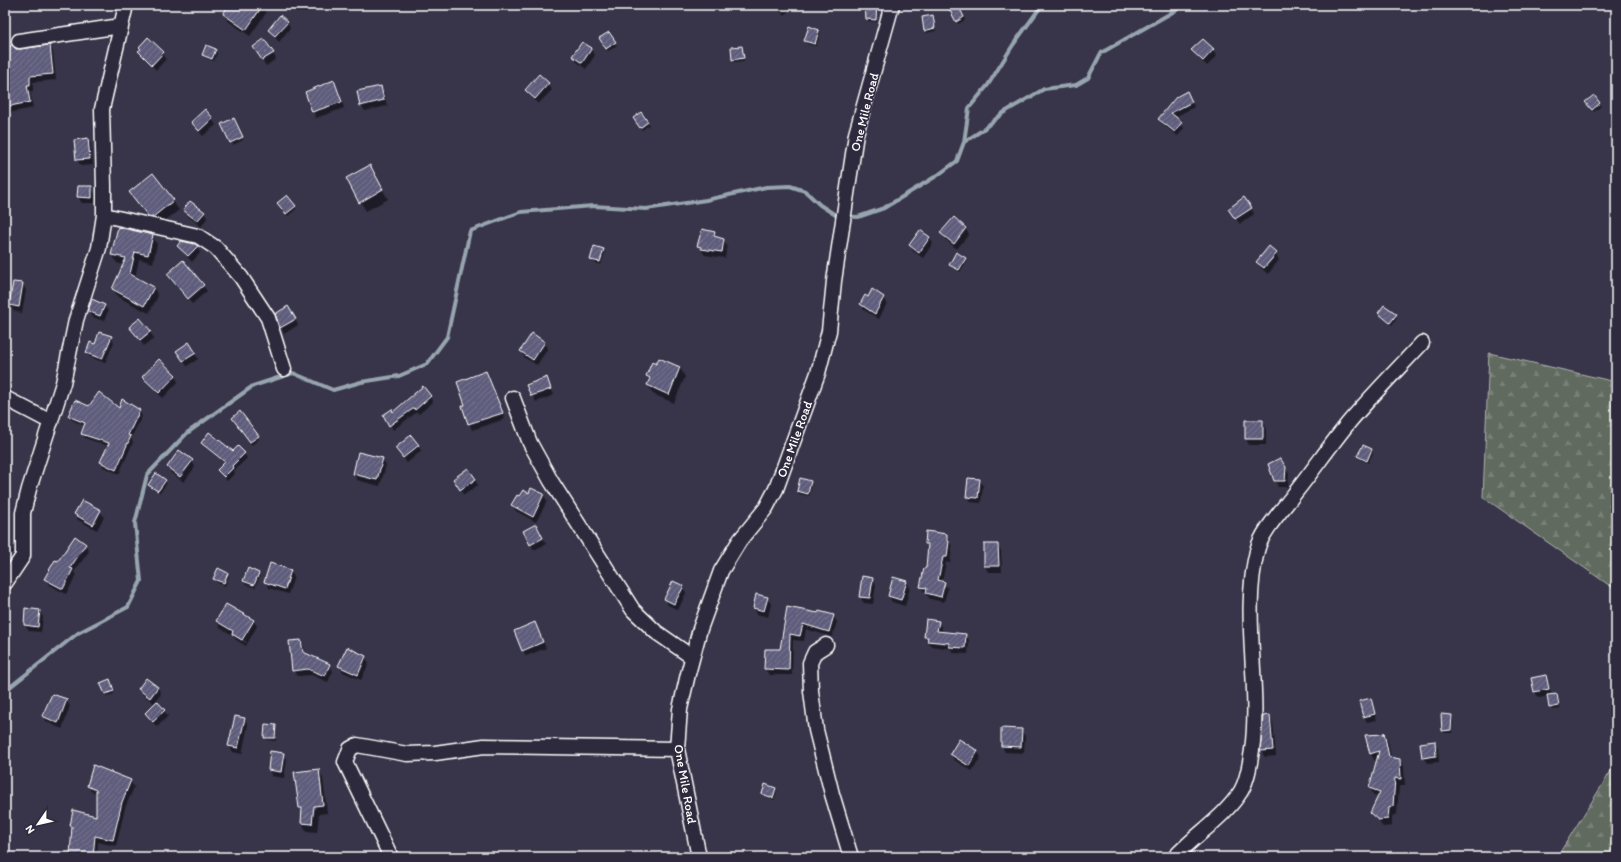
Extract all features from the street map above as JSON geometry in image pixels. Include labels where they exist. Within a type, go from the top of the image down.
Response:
[{"type":"street","points":[[5,583],[23,556],[23,513],[29,489],[63,383],[76,320],[99,248],[104,215],[101,120],[126,5]]},
{"type":"street","name":"One Mile Road","points":[[699,857],[677,749],[680,708],[700,629],[721,571],[740,540],[766,508],[776,489],[818,373],[829,332],[834,281],[856,134],[892,5]]},
{"type":"street","points":[[19,41],[121,26]]},
{"type":"street","points":[[104,215],[198,236],[216,248],[241,276],[268,318],[284,369]]},
{"type":"street","points":[[1175,857],[1187,844],[1208,828],[1231,805],[1242,789],[1250,766],[1254,737],[1251,629],[1252,583],[1257,549],[1273,520],[1350,422],[1422,343]]},
{"type":"street","points":[[5,398],[51,422]]},
{"type":"street","points":[[513,398],[530,443],[551,481],[633,610],[656,632],[692,657]]},
{"type":"street","points":[[826,645],[815,652],[810,663],[811,691],[816,730],[832,794],[851,857]]},
{"type":"street","points":[[391,857],[345,762],[350,749],[357,745],[407,754],[435,753],[484,746],[677,749]]},
{"type":"green space","points":[[1489,353],[1616,382],[1616,590],[1483,497]]},
{"type":"green space","points":[[1616,763],[1616,857],[1557,857]]},
{"type":"building","points":[[229,5],[263,5],[246,30],[223,14]]},
{"type":"building","points":[[865,5],[877,5],[876,20],[866,19]]},
{"type":"building","points":[[947,5],[958,5],[964,17],[956,22]]},
{"type":"building","points":[[280,15],[288,22],[275,36],[268,30]]},
{"type":"building","points":[[933,15],[935,28],[924,31],[922,17]]},
{"type":"building","points":[[809,26],[819,30],[815,44],[804,41]]},
{"type":"building","points":[[609,32],[616,42],[606,49],[599,38]]},
{"type":"building","points":[[148,37],[164,52],[152,65],[138,51],[141,49],[139,47]]},
{"type":"building","points":[[264,39],[274,53],[262,60],[253,47]]},
{"type":"building","points":[[1203,39],[1214,49],[1203,61],[1191,50]]},
{"type":"building","points":[[582,42],[592,48],[582,63],[572,56]]},
{"type":"building","points":[[12,45],[16,49],[20,49],[50,45],[53,74],[30,76],[30,85],[27,85],[30,102],[5,107],[5,80],[11,76],[5,68],[5,50]]},
{"type":"building","points":[[206,45],[216,49],[212,59],[202,55]]},
{"type":"building","points":[[742,46],[744,58],[732,60],[731,47]]},
{"type":"building","points":[[539,74],[549,83],[535,99],[525,90]]},
{"type":"building","points":[[334,80],[342,102],[312,112],[305,92]]},
{"type":"building","points":[[381,86],[384,100],[360,106],[357,91]]},
{"type":"building","points":[[1187,91],[1192,102],[1171,113],[1182,122],[1175,132],[1158,119],[1176,97]]},
{"type":"building","points":[[1594,95],[1600,103],[1592,110],[1585,102]]},
{"type":"building","points":[[205,109],[213,118],[199,131],[191,122]]},
{"type":"building","points":[[641,112],[648,122],[640,128],[633,118]]},
{"type":"building","points":[[234,118],[243,137],[230,143],[221,124]]},
{"type":"building","points":[[88,138],[90,159],[76,160],[74,140]]},
{"type":"building","points":[[370,165],[383,189],[359,203],[346,178]]},
{"type":"building","points":[[153,173],[174,200],[153,217],[148,216],[129,192]]},
{"type":"building","points":[[78,186],[92,186],[92,198],[77,197]]},
{"type":"building","points":[[287,195],[296,206],[286,214],[277,203]]},
{"type":"building","points":[[1244,197],[1252,208],[1235,219],[1228,209]]},
{"type":"building","points":[[190,201],[205,212],[197,221],[183,210]]},
{"type":"building","points":[[954,217],[966,228],[954,244],[940,233]]},
{"type":"building","points":[[118,227],[153,235],[148,255],[135,252],[130,274],[154,287],[144,306],[112,289],[126,258],[111,255]]},
{"type":"building","points":[[702,229],[715,232],[714,236],[724,239],[722,252],[701,249],[701,247],[697,246]]},
{"type":"building","points":[[920,230],[930,237],[919,253],[909,245]]},
{"type":"building","points":[[181,241],[198,246],[188,256],[177,246]]},
{"type":"building","points":[[594,246],[604,249],[600,262],[590,260]]},
{"type":"building","points":[[1269,246],[1277,253],[1264,268],[1256,262]]},
{"type":"building","points":[[956,252],[966,258],[959,270],[949,265]]},
{"type":"building","points":[[183,260],[204,285],[188,299],[167,274]]},
{"type":"building","points":[[13,282],[23,283],[19,307],[9,305]]},
{"type":"building","points":[[872,289],[884,297],[875,314],[860,304],[865,295],[868,297]]},
{"type":"building","points":[[92,299],[105,305],[100,316],[88,311]]},
{"type":"building","points":[[1384,305],[1397,314],[1390,323],[1378,313]]},
{"type":"building","points":[[288,306],[296,319],[280,328],[275,314]]},
{"type":"building","points":[[140,318],[151,331],[140,340],[129,327]]},
{"type":"building","points":[[99,332],[112,336],[102,359],[86,353],[90,342],[95,344]]},
{"type":"building","points":[[532,333],[545,342],[533,360],[520,351]]},
{"type":"building","points":[[189,342],[196,353],[183,361],[176,351]]},
{"type":"building","points":[[659,358],[680,367],[669,395],[647,385],[650,378],[646,376],[652,362],[656,364]]},
{"type":"building","points":[[159,359],[176,375],[159,393],[142,377]]},
{"type":"building","points":[[486,371],[503,413],[468,424],[462,406],[465,405],[457,382]]},
{"type":"building","points":[[547,377],[551,389],[531,396],[526,385]]},
{"type":"building","points":[[423,386],[431,396],[415,410],[414,408],[389,426],[383,415],[392,409],[393,412]]},
{"type":"building","points":[[99,392],[119,408],[122,399],[140,410],[128,435],[131,436],[116,470],[100,462],[109,443],[81,434],[85,423],[68,416],[75,400],[89,406]]},
{"type":"building","points":[[240,411],[259,436],[250,442],[232,418]]},
{"type":"building","points":[[1245,420],[1263,420],[1263,439],[1245,439]]},
{"type":"building","points":[[209,432],[233,451],[238,446],[245,453],[232,466],[233,468],[224,477],[217,470],[225,462],[201,443]]},
{"type":"building","points":[[411,435],[419,445],[403,458],[395,448]]},
{"type":"building","points":[[1363,445],[1372,449],[1367,461],[1357,456]]},
{"type":"building","points":[[179,450],[193,460],[180,477],[167,467]]},
{"type":"building","points":[[358,452],[383,458],[377,480],[353,474]]},
{"type":"building","points":[[1280,458],[1286,467],[1285,481],[1274,481],[1268,464]]},
{"type":"building","points":[[468,468],[476,479],[460,490],[453,479]]},
{"type":"building","points":[[156,473],[166,480],[158,491],[148,485]]},
{"type":"building","points":[[800,478],[811,481],[808,494],[797,491]]},
{"type":"building","points":[[968,478],[980,479],[978,498],[966,497]]},
{"type":"building","points":[[531,488],[544,494],[533,517],[511,505],[517,495],[519,496],[523,490],[529,493]]},
{"type":"building","points":[[82,500],[101,510],[93,525],[74,514]]},
{"type":"building","points":[[536,524],[543,538],[530,545],[523,531]]},
{"type":"building","points":[[926,531],[947,534],[947,541],[949,541],[947,557],[943,557],[938,580],[945,582],[941,597],[926,593],[927,588],[920,587],[924,568],[926,568],[928,544],[925,544]]},
{"type":"building","points":[[75,536],[86,544],[70,568],[73,569],[63,589],[44,579],[55,560],[58,561]]},
{"type":"building","points":[[984,544],[998,544],[999,566],[984,566]]},
{"type":"building","points":[[270,563],[291,570],[285,589],[264,582]]},
{"type":"building","points":[[218,568],[228,573],[224,583],[213,579]]},
{"type":"building","points":[[248,568],[259,573],[254,585],[243,581]]},
{"type":"building","points":[[862,576],[873,578],[870,598],[859,597]]},
{"type":"building","points":[[893,577],[907,581],[901,600],[888,596]]},
{"type":"building","points":[[673,581],[684,586],[674,604],[664,599]]},
{"type":"building","points":[[756,594],[768,597],[764,611],[753,608]]},
{"type":"building","points":[[226,604],[254,620],[242,640],[232,634],[233,631],[216,621]]},
{"type":"building","points":[[787,607],[818,613],[819,611],[834,615],[829,632],[803,624],[800,636],[790,634],[789,670],[764,669],[765,649],[780,649]]},
{"type":"building","points":[[25,608],[40,610],[38,627],[24,625]]},
{"type":"building","points":[[926,619],[939,621],[937,631],[966,634],[965,648],[949,647],[949,643],[927,641],[928,637],[924,637]]},
{"type":"building","points":[[535,622],[543,642],[522,651],[514,631]]},
{"type":"building","points":[[301,640],[303,652],[330,664],[325,676],[308,669],[292,671],[289,641]]},
{"type":"building","points":[[347,647],[366,656],[358,675],[338,666]]},
{"type":"building","points":[[1546,675],[1549,689],[1534,692],[1531,678]]},
{"type":"building","points":[[146,678],[158,687],[150,698],[138,689]]},
{"type":"building","points":[[110,679],[114,691],[105,694],[100,683]]},
{"type":"building","points":[[52,694],[67,699],[58,723],[42,716]]},
{"type":"building","points":[[1557,694],[1559,706],[1549,708],[1547,695]]},
{"type":"building","points":[[1371,698],[1375,714],[1363,717],[1359,701]]},
{"type":"building","points":[[157,701],[165,710],[153,722],[145,713]]},
{"type":"building","points":[[1441,714],[1452,715],[1451,730],[1442,731]]},
{"type":"building","points":[[1270,715],[1273,750],[1260,751],[1263,716]]},
{"type":"building","points":[[235,716],[245,718],[238,748],[228,746]]},
{"type":"building","points":[[265,724],[276,725],[275,738],[264,738]]},
{"type":"building","points":[[1001,728],[1022,729],[1021,747],[1001,746]]},
{"type":"building","points":[[1384,732],[1389,757],[1400,759],[1401,779],[1395,778],[1393,806],[1389,808],[1388,819],[1378,820],[1370,813],[1380,792],[1369,788],[1379,751],[1370,754],[1365,735],[1384,734]]},
{"type":"building","points":[[959,739],[978,751],[969,766],[950,754]]},
{"type":"building","points":[[1435,741],[1436,756],[1422,758],[1420,743]]},
{"type":"building","points":[[270,751],[284,753],[281,772],[268,770]]},
{"type":"building","points":[[93,765],[131,780],[122,802],[113,840],[95,836],[93,857],[70,855],[72,826],[70,826],[73,810],[96,816],[96,790],[87,786]]},
{"type":"building","points":[[319,769],[323,805],[314,806],[312,824],[301,823],[302,808],[299,808],[294,772]]},
{"type":"building","points":[[765,784],[776,788],[773,798],[762,794]]},
{"type":"waterway","points":[[5,691],[78,633],[128,607],[141,581],[135,523],[147,475],[187,433],[253,386],[293,373],[333,390],[361,382],[399,376],[427,364],[447,337],[470,231],[521,212],[593,206],[646,209],[706,200],[766,187],[790,186],[805,191],[820,205],[837,216],[858,217],[884,208],[938,175],[957,161],[964,142],[969,108],[988,85],[1013,45],[1042,5]]},
{"type":"waterway","points":[[964,142],[981,131],[1003,113],[1044,89],[1076,85],[1088,78],[1101,53],[1185,5]]}]
